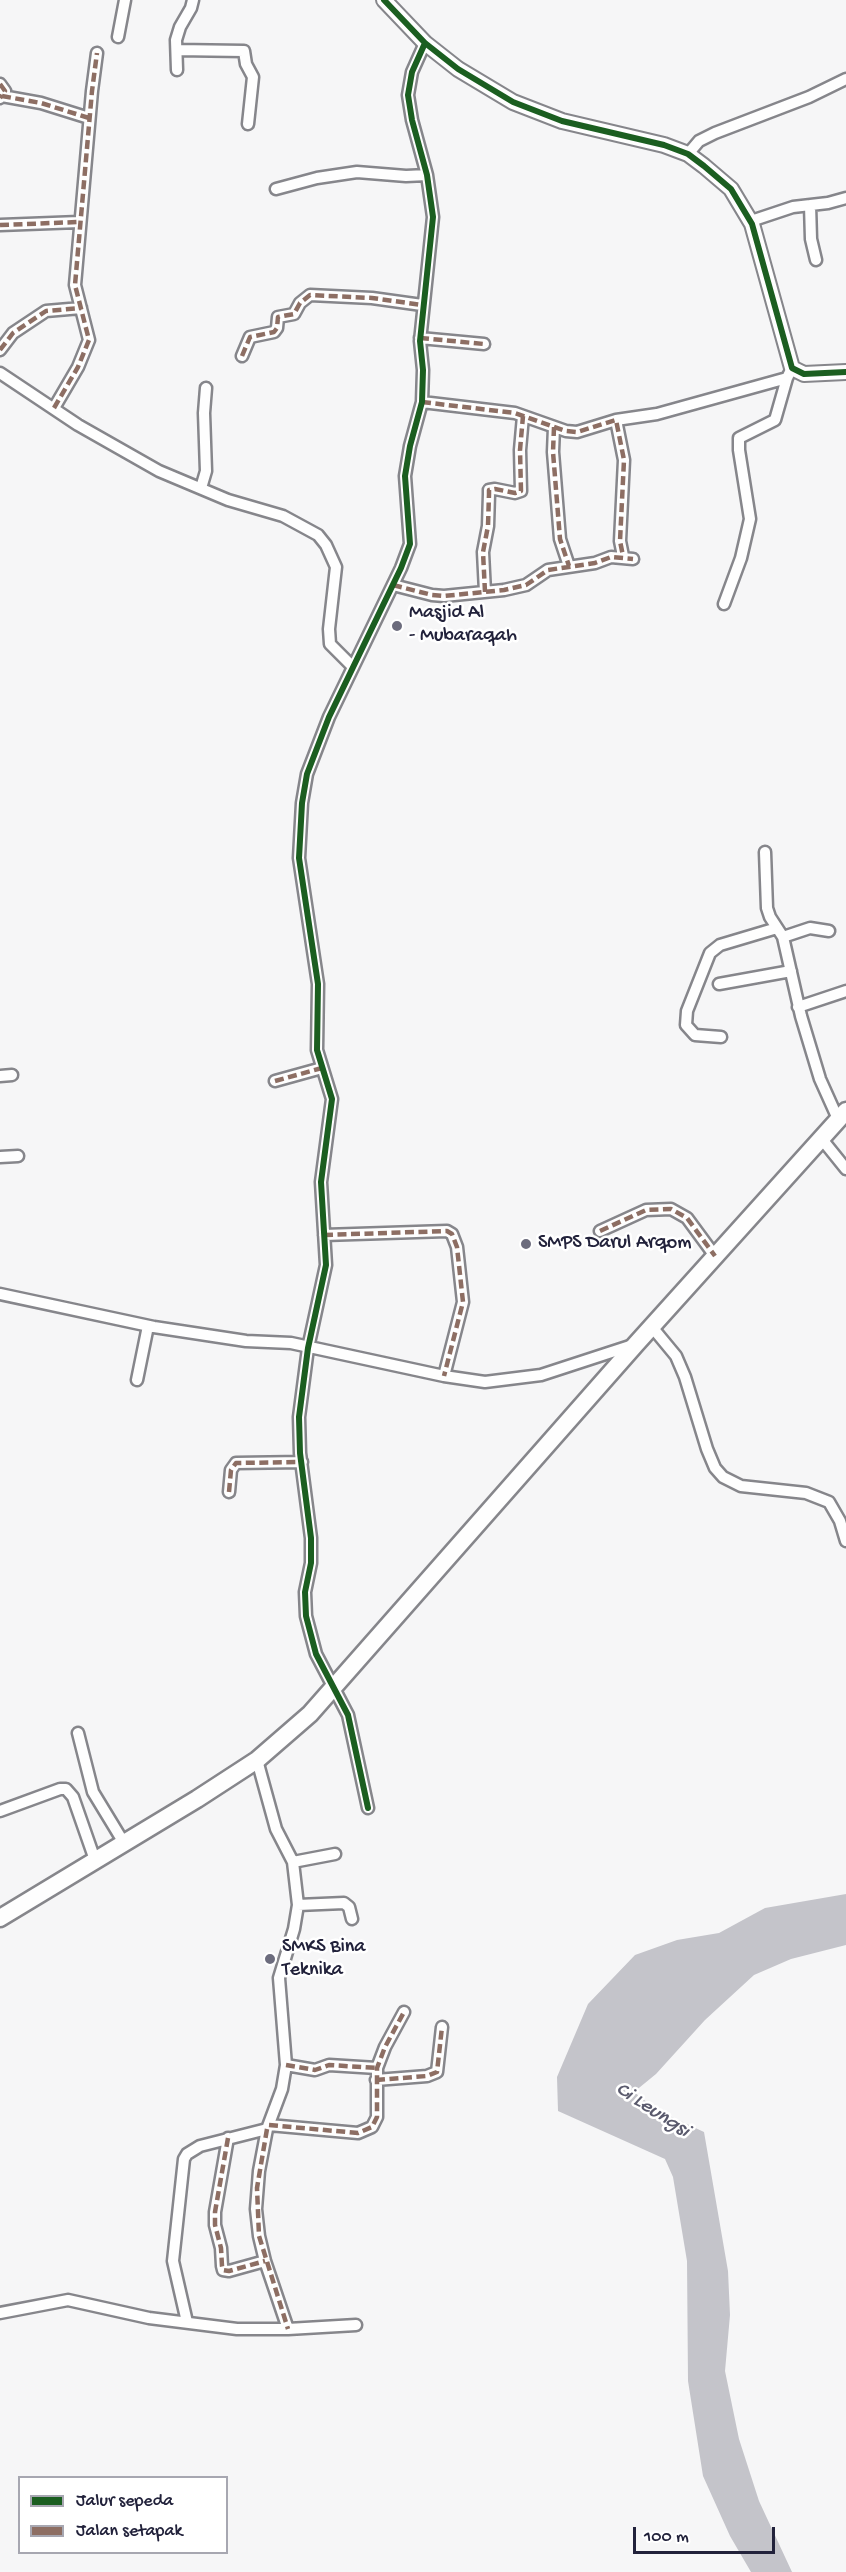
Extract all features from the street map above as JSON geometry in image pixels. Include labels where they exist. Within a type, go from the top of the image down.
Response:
[{"type":"main road","points":[[0,1918],[257,1760],[310,1714],[636,1344],[842,1115]]},
{"type":"street","points":[[118,38],[125,0]]},
{"type":"street","points":[[177,70],[180,27],[193,0]]},
{"type":"street","points":[[384,0],[425,43],[458,69],[513,102],[562,122],[664,145],[688,154],[731,189],[751,221],[790,373],[775,420],[739,438],[750,519],[741,558],[724,604]]},
{"type":"street","points":[[368,1808],[348,1714],[316,1654],[306,1616],[305,1592],[311,1563],[311,1538],[299,1418],[308,1348],[326,1266],[321,1182],[332,1099],[316,1042],[318,984],[299,858],[302,802],[307,774],[318,742],[393,585],[410,544],[405,476],[410,446],[422,402],[423,370],[420,338],[433,217],[427,175],[412,120],[408,95],[412,72],[425,43]]},
{"type":"street","points":[[177,50],[244,51],[246,64],[253,77],[248,124]]},
{"type":"street","points":[[54,408],[88,345],[89,334],[75,285],[79,222],[97,53]]},
{"type":"street","points":[[688,154],[704,138],[747,119],[809,97],[846,79]]},
{"type":"street","points":[[0,84],[5,91],[1,97],[42,103],[89,118]]},
{"type":"street","points":[[276,189],[317,178],[357,172],[406,176],[427,175]]},
{"type":"street","points":[[751,221],[793,207],[810,206],[846,198]]},
{"type":"street","points":[[810,206],[811,239],[816,260]]},
{"type":"street","points":[[0,225],[79,222]]},
{"type":"street","points":[[242,357],[250,337],[274,332],[277,328],[278,317],[294,314],[300,303],[310,295],[372,298],[422,306]]},
{"type":"street","points":[[0,350],[14,333],[40,314],[57,309],[81,308]]},
{"type":"street","points":[[420,338],[484,344]]},
{"type":"street","points":[[422,402],[523,416],[566,431],[577,432],[616,420],[657,414],[790,373],[846,372]]},
{"type":"street","points":[[0,373],[106,442],[159,471],[228,500],[283,516],[318,535],[326,545],[336,567],[329,629],[330,645],[353,667]]},
{"type":"street","points":[[201,488],[206,471],[204,413],[206,388]]},
{"type":"street","points":[[485,592],[483,547],[488,526],[489,490],[516,493],[521,491],[520,450],[523,416]]},
{"type":"street","points":[[393,585],[432,595],[485,592],[520,587],[548,570],[628,558],[620,541],[624,460],[616,420]]},
{"type":"street","points":[[554,427],[553,452],[560,539],[569,566]]},
{"type":"street","points":[[765,852],[767,908],[780,932],[798,1007],[820,1079],[842,1115]]},
{"type":"street","points":[[721,1036],[695,1035],[686,1025],[687,1011],[710,953],[720,945],[780,932],[810,928],[829,931]]},
{"type":"street","points":[[719,984],[791,971]]},
{"type":"street","points":[[798,1007],[846,991]]},
{"type":"street","points":[[275,1081],[322,1068]]},
{"type":"street","points":[[0,1076],[12,1075]]},
{"type":"street","points":[[821,1138],[846,1169]]},
{"type":"street","points":[[0,1157],[18,1156]]},
{"type":"street","points":[[600,1231],[646,1210],[671,1209],[687,1218],[715,1256]]},
{"type":"street","points":[[324,1235],[447,1231],[452,1234],[457,1247],[463,1302],[444,1376]]},
{"type":"street","points":[[0,1294],[148,1326],[246,1341],[291,1342],[308,1348],[444,1376],[485,1382],[541,1375],[636,1344]]},
{"type":"street","points":[[137,1380],[148,1326]]},
{"type":"street","points":[[652,1327],[676,1356],[685,1377],[707,1449],[723,1477],[741,1486],[806,1493],[830,1502],[840,1521],[846,1541]]},
{"type":"street","points":[[229,1492],[231,1470],[236,1463],[302,1462]]},
{"type":"street","points":[[78,1733],[93,1792],[124,1843]]},
{"type":"street","points":[[257,1760],[276,1829],[293,1862],[298,1905],[294,1929],[279,1978],[286,2065],[282,2089],[268,2127],[259,2171],[256,2209],[265,2261],[288,2329]]},
{"type":"street","points":[[0,1811],[60,1789],[66,1789],[73,1797],[94,1860]]},
{"type":"street","points":[[293,1862],[335,1854]]},
{"type":"street","points":[[298,1905],[344,1903],[349,1907],[352,1919]]},
{"type":"street","points":[[187,2322],[173,2261],[184,2159],[187,2154],[200,2146],[268,2127],[366,2132],[376,2122],[376,2074],[385,2047],[404,2012]]},
{"type":"street","points":[[286,2065],[315,2070],[329,2065],[376,2074],[427,2076],[437,2072],[442,2027]]},
{"type":"street","points":[[228,2138],[215,2212],[223,2270],[229,2271],[265,2261]]},
{"type":"street","points":[[0,2313],[68,2300],[149,2318],[237,2329],[356,2325]]},
{"type":"water","name":"Ci Leungsi","points":[[846,1894],[846,1945],[791,1959],[754,1975],[705,2020],[656,2074],[634,2092],[657,2110],[704,2132],[728,2271],[730,2315],[725,2371],[739,2439],[759,2501],[792,2572],[751,2572],[730,2536],[703,2476],[688,2381],[687,2261],[673,2177],[665,2159],[558,2111],[557,2077],[588,2004],[635,1955],[677,1940],[719,1933],[765,1908]]},
{"type":"marked path","points":[[54,408],[78,367],[89,340],[75,285],[97,53]]},
{"type":"marked path","points":[[0,84],[5,91],[0,98]]},
{"type":"marked path","points":[[2,96],[41,103],[89,118]]},
{"type":"marked path","points":[[0,225],[79,222]]},
{"type":"marked path","points":[[242,356],[250,337],[274,332],[277,328],[278,317],[294,314],[300,303],[310,295],[372,298],[422,305]]},
{"type":"marked path","points":[[0,350],[13,333],[46,311],[81,308]]},
{"type":"marked path","points":[[420,338],[484,344]]},
{"type":"marked path","points":[[422,402],[515,413],[566,431],[577,432],[616,420],[624,460],[620,541],[623,556]]},
{"type":"marked path","points":[[485,592],[483,552],[488,526],[489,490],[515,493],[521,491],[520,450],[523,416]]},
{"type":"marked path","points":[[554,427],[553,452],[560,539],[569,566]]},
{"type":"marked path","points":[[393,585],[444,596],[504,590],[526,585],[548,570],[595,563],[611,557],[633,559]]},
{"type":"marked path","points":[[275,1081],[322,1068]]},
{"type":"marked path","points":[[600,1231],[646,1210],[671,1209],[687,1218],[715,1256]]},
{"type":"marked path","points":[[324,1235],[447,1231],[452,1234],[457,1247],[463,1302],[444,1376]]},
{"type":"marked path","points":[[229,1492],[231,1470],[236,1463],[302,1462]]},
{"type":"marked path","points":[[269,2125],[358,2133],[372,2127],[377,2117],[377,2068],[385,2047],[404,2012]]},
{"type":"marked path","points":[[376,2080],[427,2076],[437,2072],[442,2027]]},
{"type":"marked path","points":[[286,2065],[315,2070],[329,2065],[377,2068]]},
{"type":"marked path","points":[[267,2129],[257,2188],[259,2236],[288,2329]]},
{"type":"marked path","points":[[228,2138],[215,2212],[223,2270],[229,2271],[265,2261]]},
{"type":"cycle path","points":[[384,0],[425,43],[458,69],[513,102],[562,121],[664,145],[688,154],[704,166],[731,189],[752,224],[792,368],[804,374],[846,372]]},
{"type":"cycle path","points":[[368,1808],[348,1715],[316,1654],[306,1616],[305,1592],[311,1563],[311,1538],[300,1453],[299,1417],[308,1348],[326,1265],[321,1182],[332,1099],[317,1050],[318,984],[299,858],[302,803],[307,774],[329,717],[401,568],[410,544],[405,476],[410,446],[422,402],[423,370],[420,341],[433,217],[427,175],[412,120],[408,95],[412,72],[425,43]]},
{"type":"place","name":"Masjid Al - Mubaraqah","points":[[397,626]]},
{"type":"place","name":"SMPS Darul Arqom","points":[[526,1244]]},
{"type":"place","name":"SMKS Bina Teknika","points":[[270,1959]]}]
